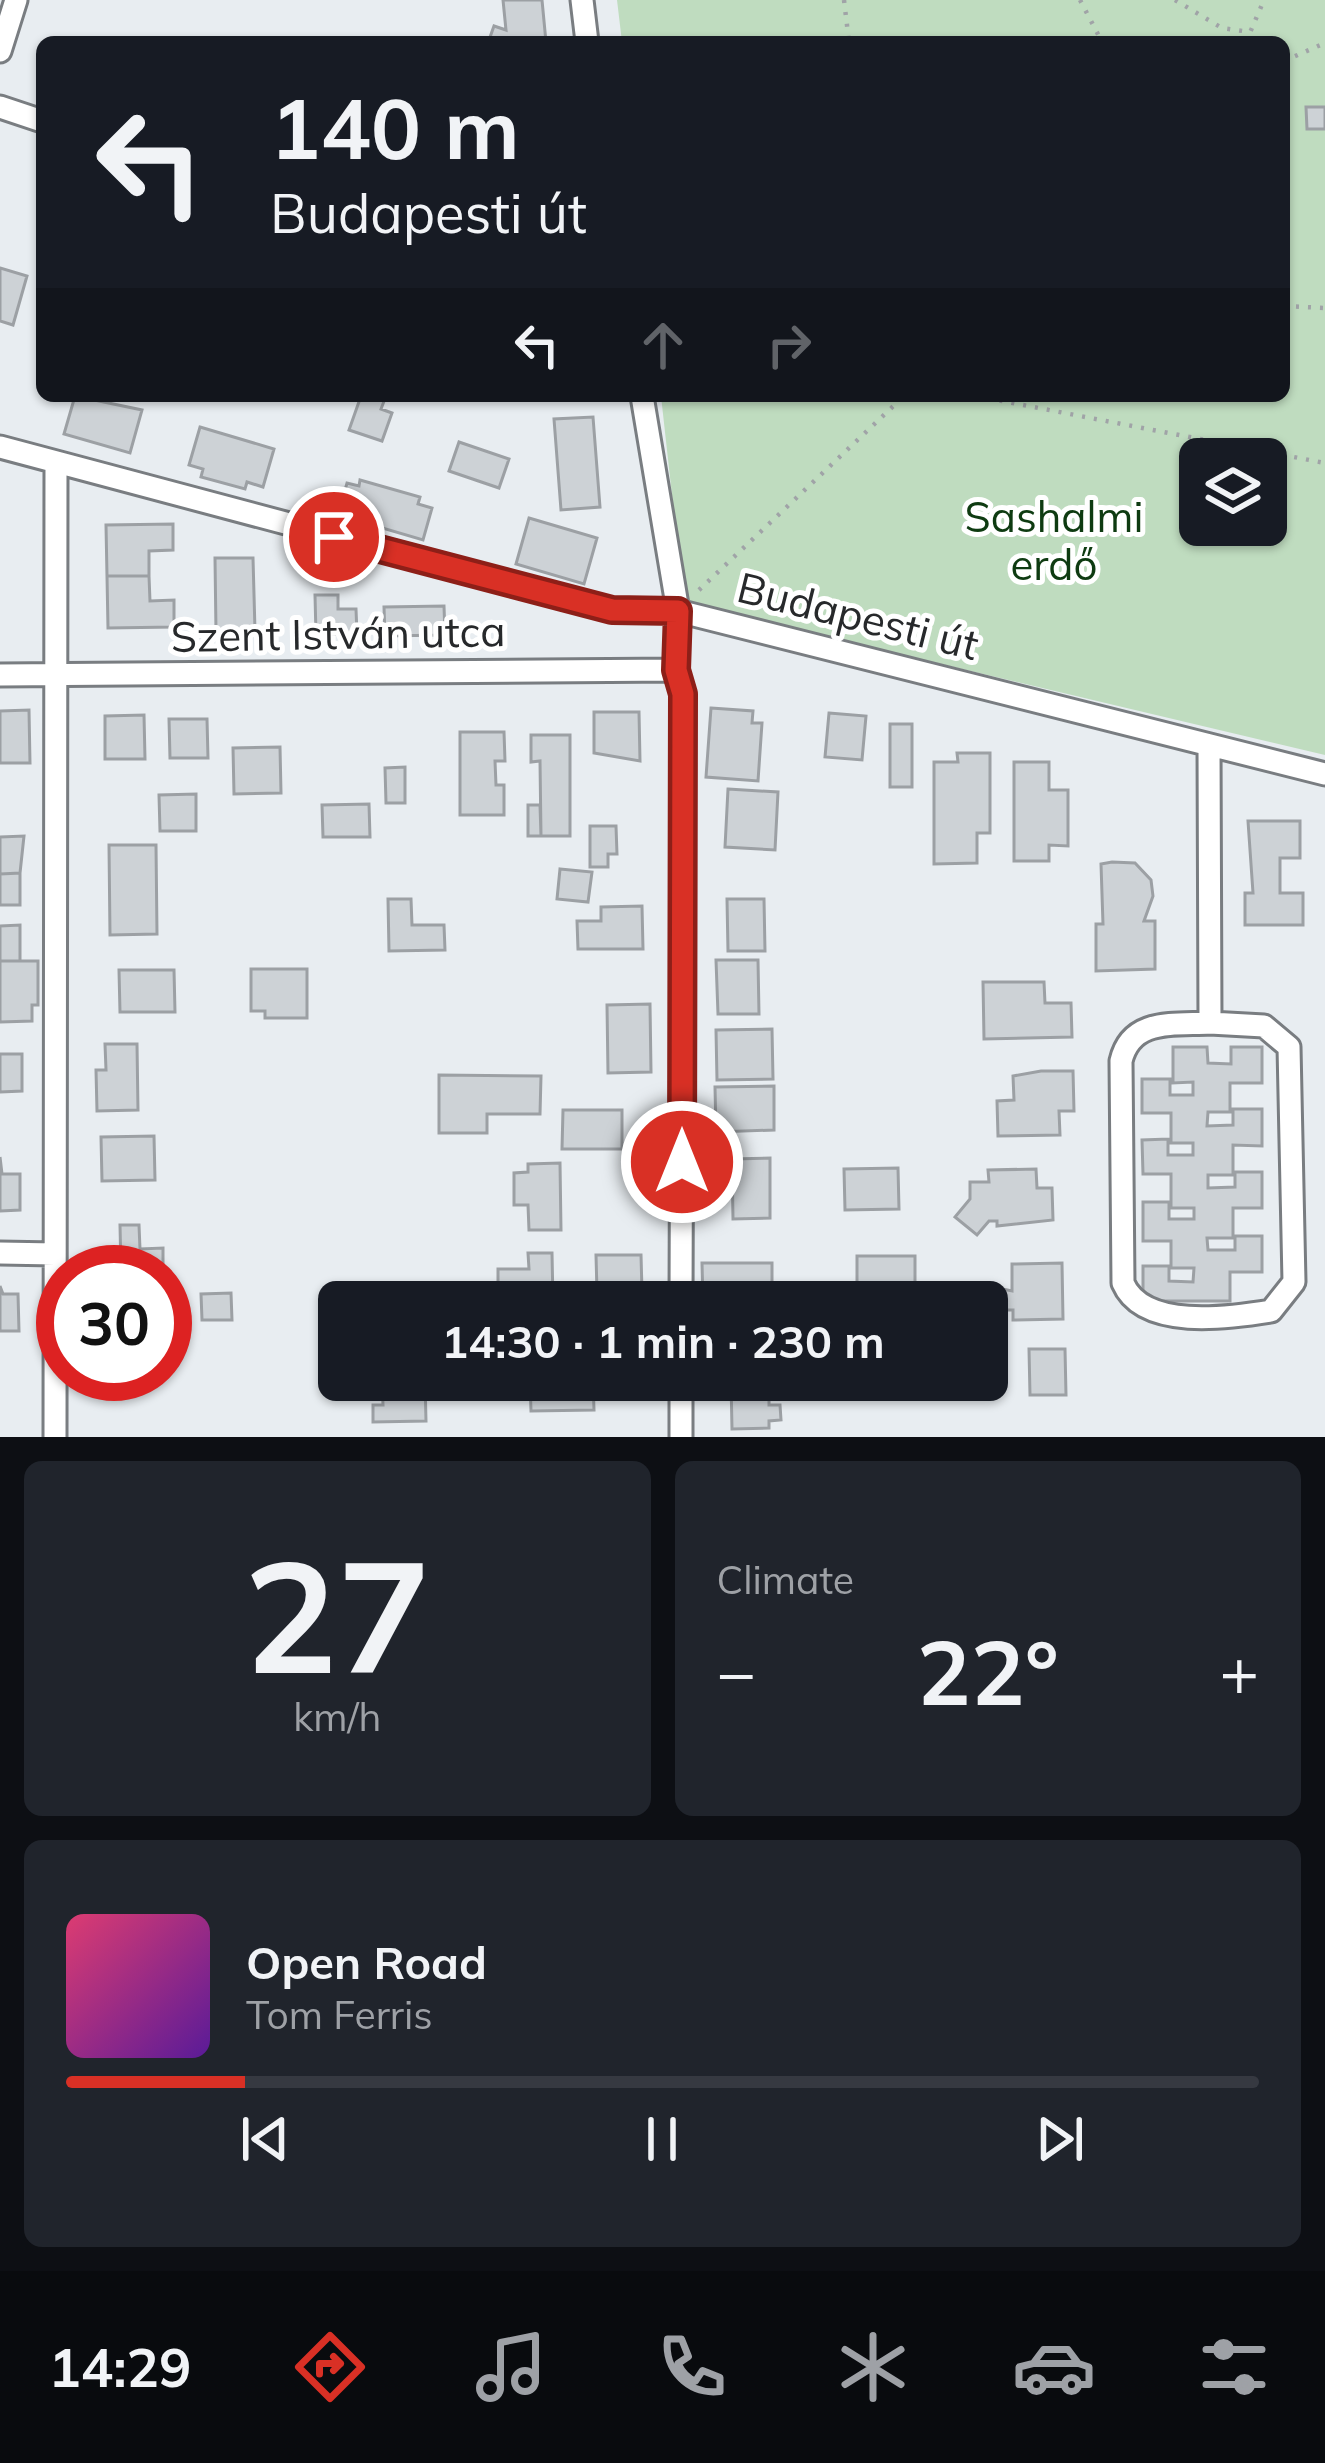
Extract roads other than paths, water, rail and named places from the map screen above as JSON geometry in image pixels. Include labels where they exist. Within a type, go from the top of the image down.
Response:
[{"type":"street","points":[[0,51],[16,0]]},
{"type":"street","points":[[582,0],[586,36]]},
{"type":"street","points":[[0,107],[36,120]]},
{"type":"street","points":[[643,402],[678,611],[676,670],[683,694],[681,1281]]},
{"type":"street","name":"Budapesti út","points":[[0,447],[612,610],[678,611],[1325,774]]},
{"type":"street","points":[[55,1245],[56,463]]},
{"type":"street","name":"Szent István utca","points":[[0,675],[676,670]]},
{"type":"street","points":[[1209,745],[1210,1023]]},
{"type":"street","points":[[1210,1023],[1264,1026],[1289,1047],[1294,1282],[1271,1311],[1156,1314],[1137,1305],[1123,1283],[1121,1061],[1128,1042],[1147,1028],[1210,1023]]},
{"type":"street","points":[[0,1253],[36,1254]]},
{"type":"street","points":[[55,1401],[55,1437]]},
{"type":"street","points":[[681,1401],[681,1437]]},
{"type":"park label","name":"Sashalmi erdő","points":[[1054,541]]}]
